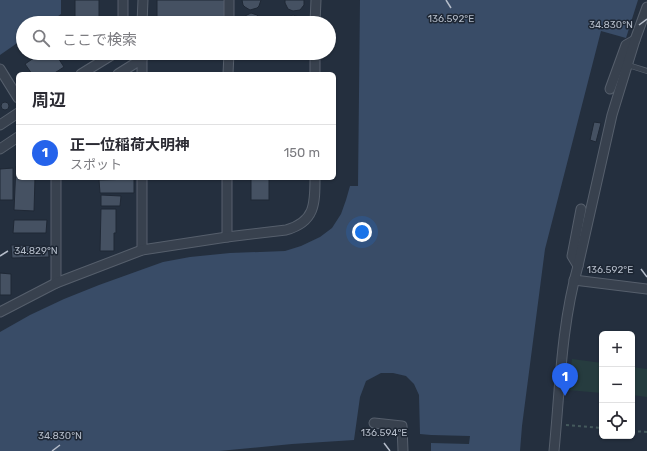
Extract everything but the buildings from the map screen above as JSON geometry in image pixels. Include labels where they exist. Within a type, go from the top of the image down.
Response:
[{"type":"street","points":[[123,16],[124,0]]},
{"type":"street","points":[[142,16],[143,0]]},
{"type":"street","points":[[229,0],[229,16]]},
{"type":"street","points":[[315,16],[316,0]]},
{"type":"street","points":[[554,451],[565,332],[574,280],[612,115],[627,64],[647,7]]},
{"type":"street","points":[[610,88],[626,45],[635,40]]},
{"type":"street","points":[[84,72],[104,60]]},
{"type":"street","points":[[121,72],[137,60]]},
{"type":"street","points":[[142,60],[142,72]]},
{"type":"street","points":[[228,60],[228,72]]},
{"type":"street","points":[[315,60],[315,72]]},
{"type":"street","points":[[0,69],[16,95]]},
{"type":"street","points":[[0,125],[16,114]]},
{"type":"street","points":[[0,149],[16,138]]},
{"type":"street","points":[[56,180],[56,283]]},
{"type":"street","points":[[142,180],[142,250]]},
{"type":"street","points":[[227,180],[227,237]]},
{"type":"street","points":[[0,312],[56,283],[142,250],[294,228],[301,224],[309,216],[313,209],[315,198],[315,180]]},
{"type":"street","points":[[578,266],[572,256],[581,209]]},
{"type":"street","points":[[574,280],[647,289]]},
{"type":"street","points":[[374,423],[402,426],[403,451]]},
{"type":"lane","points":[[627,64],[647,71]]},
{"type":"path","points":[[557,424],[599,428]]},
{"type":"path","points":[[635,431],[647,432]]},
{"type":"green space","points":[[572,359],[599,363],[599,393],[567,390]]},
{"type":"green space","points":[[635,367],[647,369],[647,397],[635,395]]},
{"type":"water","points":[[0,0],[61,0],[61,14],[58,16],[16,16],[16,44],[0,55]]},
{"type":"water","points":[[360,0],[638,0],[626,38],[601,31],[545,249],[520,451],[431,451],[431,435],[420,434],[419,395],[414,384],[406,376],[393,373],[381,373],[366,381],[360,397],[354,440],[219,451],[0,451],[0,332],[30,315],[64,299],[163,262],[190,257],[230,253],[285,251],[301,246],[320,237],[332,228],[341,214],[350,186],[358,186]]},
{"type":"pier","points":[[431,435],[470,436],[469,444],[431,443]]},
{"type":"place","name":"正一位稲荷大明神","points":[[565,396]]}]
